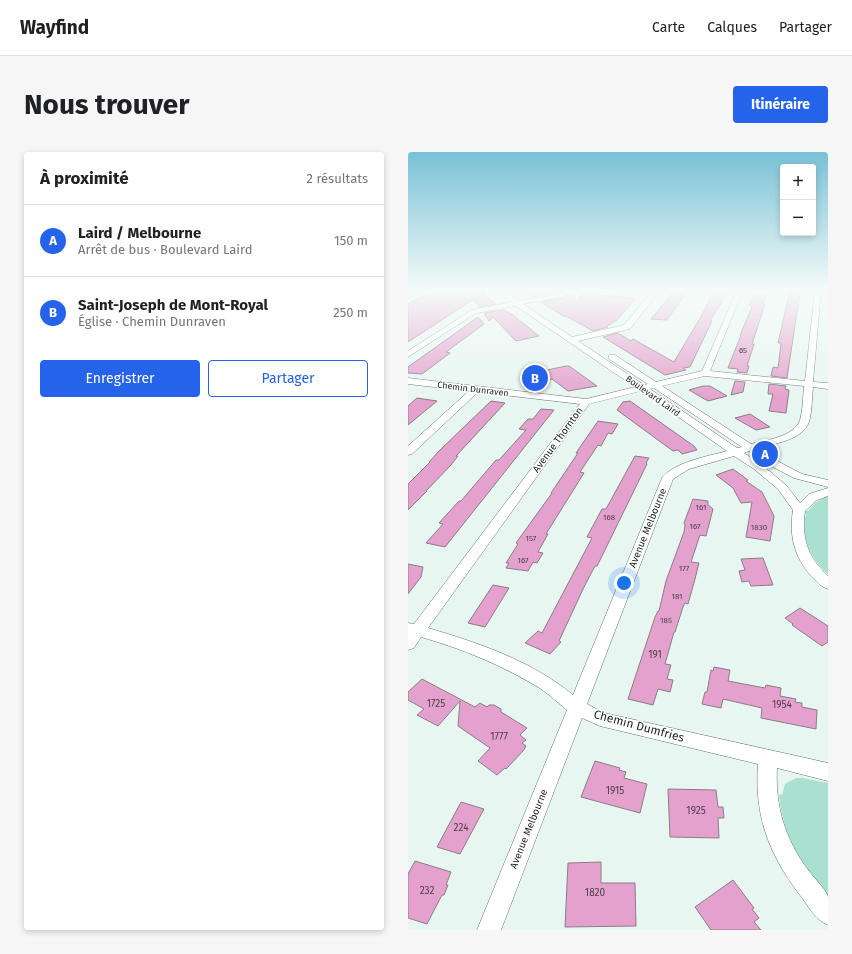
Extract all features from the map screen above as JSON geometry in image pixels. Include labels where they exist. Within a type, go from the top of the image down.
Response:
[{"type":"street","points":[[408,354],[450,326]]},
{"type":"street","name":"Boulevard Laird","points":[[550,326],[775,480],[786,491],[799,510]]},
{"type":"street","name":"Boulevard Laird","points":[[565,326],[749,448],[792,473],[828,484]]},
{"type":"street","points":[[570,340],[629,326]]},
{"type":"street","points":[[705,373],[725,326]]},
{"type":"street","name":"Avenue Melbourne","points":[[489,930],[668,478],[685,467],[789,436],[797,432],[802,427],[805,419],[814,326]]},
{"type":"street","name":"Avenue Thornton","points":[[411,634],[586,402],[705,373],[828,386]]},
{"type":"street","name":"Chemin Dunraven","points":[[408,381],[586,402]]},
{"type":"street","points":[[408,452],[476,390]]},
{"type":"street","points":[[828,492],[813,497],[799,510],[796,533],[798,546],[805,559],[828,584]]},
{"type":"street","name":"Chemin Dumfries","points":[[411,634],[476,651],[520,671],[558,691],[577,707],[600,718],[828,772]]},
{"type":"street","points":[[768,758],[767,789],[770,813],[778,839],[784,854],[793,869],[828,913]]},
{"type":"green space","points":[[828,495],[828,575],[822,569],[808,548],[805,532],[806,514],[799,510],[808,511],[815,503]]},
{"type":"green space","points":[[796,778],[828,783],[828,901],[822,889],[796,851],[783,819],[779,794],[782,795],[785,784]]},
{"type":"building","points":[[408,326],[432,326],[408,342]]},
{"type":"building","points":[[465,326],[481,326],[446,352],[450,353],[422,374],[408,373],[408,367]]},
{"type":"building","points":[[502,326],[527,326],[539,336],[516,341]]},
{"type":"building","points":[[585,326],[608,327],[593,331]]},
{"type":"building","points":[[695,326],[709,326],[690,367],[683,368],[686,370],[665,375],[603,337],[618,333],[631,341],[633,339],[674,362]]},
{"type":"building","points":[[744,326],[758,326],[752,344],[754,344],[747,366],[749,366],[747,373],[737,372],[738,369],[728,368]]},
{"type":"building","points":[[782,326],[795,326],[787,378],[771,376],[773,367],[778,368],[781,343],[778,343]]},
{"type":"building","points":[[569,366],[597,386],[568,391],[552,379],[538,383],[528,374]]},
{"type":"building","points":[[735,381],[745,382],[743,392],[731,395]]},
{"type":"building","points":[[769,384],[786,386],[785,389],[789,390],[786,413],[769,411],[773,394],[768,394]]},
{"type":"building","points":[[703,386],[710,386],[727,396],[708,401],[689,390]]},
{"type":"building","points":[[417,398],[437,401],[408,425],[408,406]]},
{"type":"building","points":[[491,401],[505,403],[456,456],[458,456],[451,465],[408,510],[408,484],[440,450]]},
{"type":"building","points":[[630,401],[694,446],[697,450],[682,454],[678,450],[673,451],[617,410],[623,402]]},
{"type":"building","points":[[541,409],[554,410],[445,547],[426,543],[443,524],[439,523],[459,501],[461,501],[496,460],[499,460],[526,430],[519,429],[528,419],[533,419]]},
{"type":"building","points":[[750,414],[770,427],[756,430],[735,418]]},
{"type":"building","points":[[598,421],[618,424],[612,434],[608,433],[601,446],[598,445],[580,472],[584,473],[546,534],[548,534],[538,552],[543,553],[537,563],[533,562],[528,571],[506,568],[509,563],[506,563],[518,544],[516,543],[552,493],[578,453],[576,453]]},
{"type":"building","points":[[635,456],[649,458],[597,566],[595,566],[584,587],[559,641],[561,642],[550,654],[525,643],[538,631],[542,633],[592,538],[587,537],[602,509],[606,509]]},
{"type":"building","points":[[733,469],[748,480],[746,481],[762,492],[774,516],[770,541],[746,537],[752,502],[741,503],[733,488],[716,475]]},
{"type":"building","points":[[693,499],[708,501],[708,505],[713,509],[706,536],[700,535],[691,562],[699,563],[695,579],[688,604],[685,603],[683,607],[674,632],[665,664],[671,665],[667,679],[673,680],[670,692],[658,689],[653,705],[628,699],[655,617],[659,611],[666,581],[684,532],[684,523]]},
{"type":"building","points":[[763,558],[773,585],[751,586],[749,581],[742,582],[739,571],[745,570],[741,559]]},
{"type":"building","points":[[408,564],[423,567],[421,577],[408,594]]},
{"type":"building","points":[[493,585],[509,588],[485,627],[468,623]]},
{"type":"building","points":[[800,608],[828,626],[828,642],[822,646],[792,625],[793,624],[785,618]]},
{"type":"building","points":[[714,667],[730,670],[728,681],[765,688],[766,685],[781,688],[780,696],[796,699],[795,702],[802,703],[802,707],[817,710],[816,729],[761,718],[762,708],[723,699],[721,708],[702,704],[705,692],[707,692],[711,670],[713,671]]},
{"type":"building","points":[[422,679],[475,707],[480,703],[487,707],[489,705],[494,705],[501,709],[501,712],[527,728],[520,735],[526,740],[522,743],[526,746],[523,751],[506,769],[505,768],[497,775],[478,761],[490,748],[458,726],[460,701],[438,726],[417,715],[424,709],[408,700],[408,692]]},
{"type":"building","points":[[595,761],[620,768],[619,770],[626,772],[624,778],[647,784],[640,813],[581,797]]},
{"type":"building","points":[[668,789],[716,790],[718,807],[723,807],[724,818],[718,818],[719,838],[670,837]]},
{"type":"building","points":[[461,802],[484,809],[460,854],[437,847]]},
{"type":"building","points":[[415,861],[451,872],[444,895],[442,895],[427,924],[408,918],[408,874]]},
{"type":"building","points":[[601,862],[601,883],[635,883],[636,926],[565,927],[568,863]]},
{"type":"building","points":[[733,880],[754,908],[752,909],[759,918],[754,922],[761,930],[711,930],[695,907]]},
{"type":"place","name":"Saint-Joseph de Mont-Royal","points":[[535,378]]},
{"type":"place","name":"Laird / Melbourne","points":[[765,454]]}]
